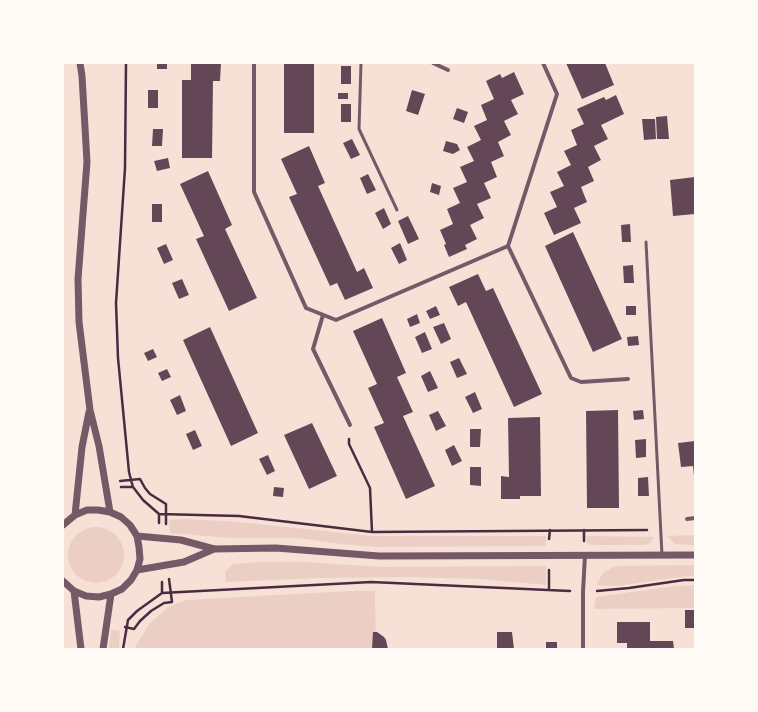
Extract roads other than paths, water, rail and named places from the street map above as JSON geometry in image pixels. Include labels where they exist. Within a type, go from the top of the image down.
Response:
[{"type":"street","points":[[80,63],[87,162],[78,279],[79,315],[90,410],[99,446],[110,512]]},
{"type":"street","points":[[82,76],[86,63]]},
{"type":"street","points":[[254,63],[254,192],[306,308],[336,320],[508,246]]},
{"type":"street","points":[[433,63],[448,70]]},
{"type":"street","points":[[543,63],[557,94],[508,246],[571,378],[581,382],[628,379]]},
{"type":"street","points":[[323,315],[313,349],[350,425]]},
{"type":"street","points":[[76,515],[82,447],[90,410]]},
{"type":"street","points":[[63,525],[76,515],[87,510],[110,512],[121,517],[130,526],[140,547],[140,559],[137,570],[131,580],[122,589],[112,594],[99,597],[86,596],[74,591],[63,581]]},
{"type":"street","points":[[687,519],[695,518]]},
{"type":"street","points":[[136,536],[181,540],[214,549],[276,548],[379,556],[695,554]]},
{"type":"street","points":[[137,570],[184,562],[214,549]]},
{"type":"street","points":[[583,649],[583,592],[585,555]]},
{"type":"street","points":[[74,591],[81,649]]},
{"type":"street","points":[[103,649],[112,594]]},
{"type":"lane","points":[[361,63],[359,129],[397,210]]},
{"type":"lane","points":[[646,242],[662,555]]}]
